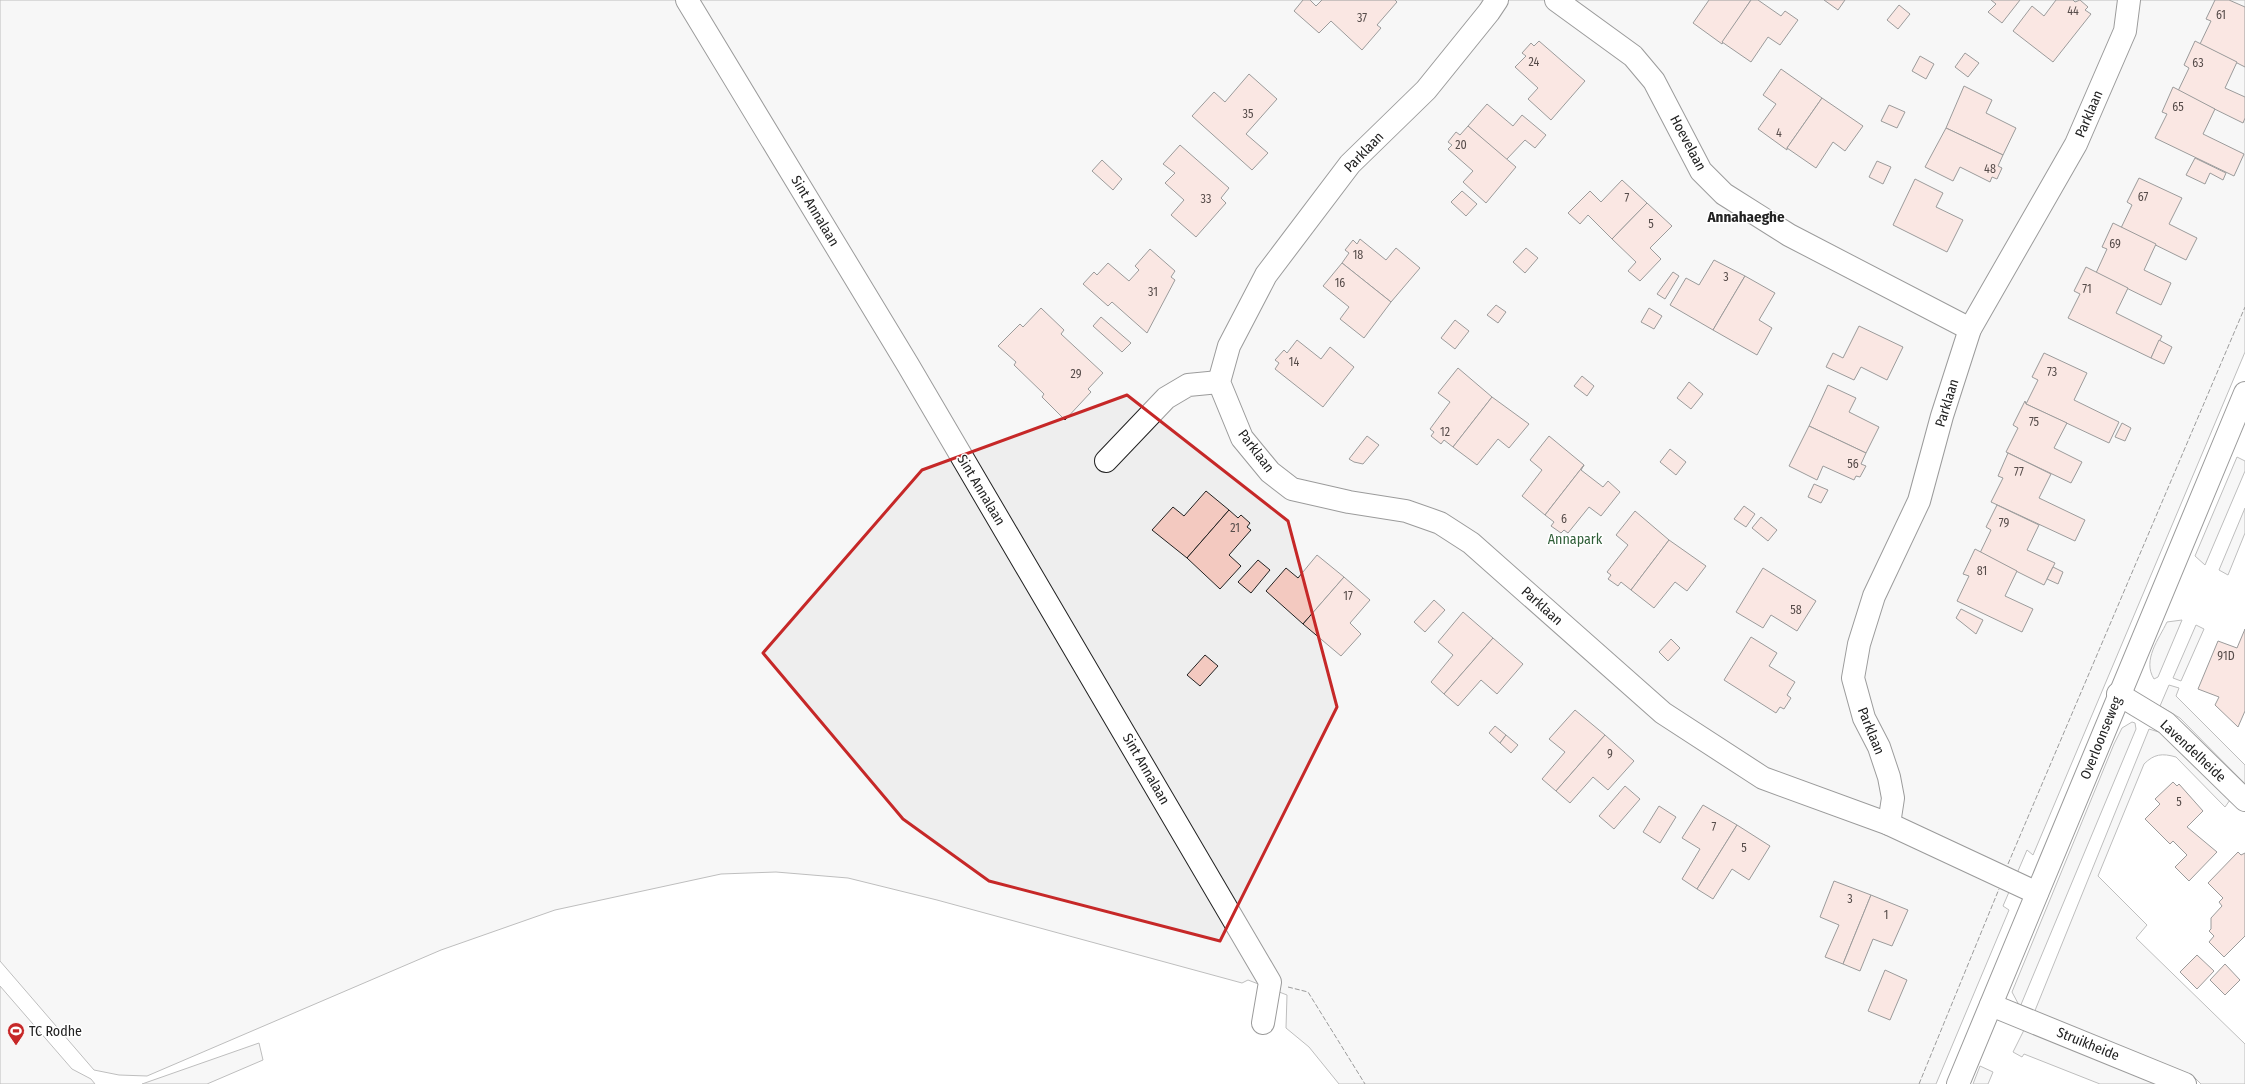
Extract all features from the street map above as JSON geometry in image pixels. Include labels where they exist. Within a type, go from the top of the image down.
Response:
[{"type":"street","name":"Sint Annalaan","points":[[687,0],[920,386],[1270,982],[1264,1023]]},
{"type":"street","name":"Parklaan","points":[[1497,0],[1490,12],[1426,90],[1350,164],[1266,275],[1229,346],[1219,382],[1242,438],[1270,472],[1292,489],[1349,502],[1406,511],[1440,523],[1471,543],[1662,713],[1763,778],[1889,824],[2037,893]]},
{"type":"street","name":"Hoevelaan","points":[[1556,0],[1633,56],[1654,81],[1701,171],[1724,194],[1789,235],[1970,329]]},
{"type":"street","name":"Parklaan","points":[[1889,824],[1893,798],[1889,777],[1879,748],[1864,718],[1853,678],[1859,644],[1874,596],[1919,501],[1942,416],[1970,329],[2076,144],[2125,31],[2130,0]]},
{"type":"street","points":[[1106,461],[1166,398],[1188,385],[1219,382]]},
{"type":"street","name":"Overloonseweg","points":[[1958,1084],[2118,694],[2245,393]]},
{"type":"street","name":"Lavendelheide","points":[[2118,694],[2166,723],[2245,800]]},
{"type":"street","name":"Struikheide","points":[[1991,1005],[2185,1084]]},
{"type":"highlighted area","points":[[1127,395],[1288,521],[1337,707],[1220,941],[989,881],[903,819],[763,653],[922,470]]},
{"type":"green space","name":"Annapark","points":[[0,0],[2245,0],[2245,352],[2033,855],[2027,850],[2003,906],[2009,910],[1936,1084],[1339,1084],[1309,1047],[1286,1028],[1287,995],[1248,980],[1242,983],[937,900],[848,878],[776,872],[721,874],[555,910],[441,950],[147,1076],[119,1075],[94,1070],[0,961]]},
{"type":"green space","points":[[2237,457],[2245,461],[2245,471],[2205,565],[2195,556]]},
{"type":"green space","points":[[2245,508],[2245,533],[2228,575],[2219,570]]},
{"type":"green space","points":[[2182,620],[2158,677],[2154,679],[2150,664],[2156,642],[2167,622]]},
{"type":"green space","points":[[2196,625],[2204,629],[2181,681],[2173,678]]},
{"type":"green space","points":[[2169,685],[2179,688],[2176,696],[2245,765],[2245,784],[2180,718],[2160,706]]},
{"type":"green space","points":[[2132,722],[2135,723],[2136,729],[2020,1007],[2012,992],[2114,744],[2122,728]]},
{"type":"green space","points":[[2149,729],[2162,733],[2230,800],[2225,807],[2176,757],[2158,755],[2151,758],[2144,764],[2098,876],[2147,925],[2136,938],[2245,1044],[2245,1084],[2201,1084],[2192,1075],[2034,1013]]},
{"type":"green space","points":[[0,986],[72,1069],[91,1079],[95,1084],[0,1084]]},
{"type":"green space","points":[[2024,1030],[2163,1084],[2100,1084],[2024,1054],[2022,1057],[2013,1052]]},
{"type":"green space","points":[[259,1043],[263,1060],[207,1084],[142,1084]]},
{"type":"green space","points":[[1980,1066],[1993,1072],[1988,1084],[1973,1084]]},
{"type":"building","points":[[1303,0],[1310,0],[1316,6],[1322,0],[1395,0],[1397,2],[1377,25],[1381,28],[1362,50],[1331,21],[1319,33],[1294,11]]},
{"type":"building","points":[[1709,0],[1751,0],[1722,44],[1693,23]]},
{"type":"building","points":[[1751,0],[1758,0],[1781,16],[1785,11],[1798,20],[1780,45],[1768,37],[1751,62],[1722,42]]},
{"type":"building","points":[[1824,0],[1845,0],[1838,10]]},
{"type":"building","points":[[1991,0],[2020,0],[2002,23],[1988,12],[1996,4]]},
{"type":"building","points":[[2056,0],[2073,0],[2075,2],[2080,0],[2088,7],[2085,10],[2091,14],[2053,62],[2013,31],[2032,6],[2044,16]]},
{"type":"building","points":[[2215,0],[2229,0],[2245,7],[2245,67],[2200,44],[2211,21],[2206,19]]},
{"type":"building","points":[[1899,5],[1910,14],[1898,29],[1887,20]]},
{"type":"building","points":[[1539,41],[1585,81],[1551,120],[1528,99],[1538,88],[1515,67],[1526,56],[1522,53],[1531,43],[1534,46]]},
{"type":"building","points":[[2195,41],[2237,62],[2225,88],[2245,97],[2245,118],[2243,123],[2178,91],[2189,68],[2184,65]]},
{"type":"building","points":[[1965,53],[1979,63],[1968,77],[1955,67]]},
{"type":"building","points":[[1920,56],[1934,64],[1926,79],[1912,71]]},
{"type":"building","points":[[1781,69],[1822,98],[1787,150],[1758,129],[1776,104],[1763,95]]},
{"type":"building","points":[[1249,74],[1277,99],[1246,134],[1268,153],[1252,170],[1192,116],[1214,92],[1225,102]]},
{"type":"building","points":[[1964,86],[1992,100],[1986,113],[2016,128],[2003,155],[1946,128]]},
{"type":"building","points":[[2173,87],[2215,109],[2203,134],[2244,154],[2234,176],[2155,138],[2167,114],[2162,112]]},
{"type":"building","points":[[1822,98],[1863,126],[1845,151],[1833,142],[1816,168],[1787,148]]},
{"type":"building","points":[[1487,104],[1513,126],[1522,115],[1546,135],[1535,148],[1525,140],[1506,160],[1468,126]]},
{"type":"building","points":[[1889,105],[1905,112],[1897,128],[1881,121]]},
{"type":"building","points":[[1468,126],[1516,167],[1486,203],[1463,182],[1473,171],[1448,149],[1452,145],[1448,142],[1456,132],[1460,135]]},
{"type":"building","points":[[1946,128],[2003,155],[1998,166],[2002,168],[1997,179],[1992,177],[1990,182],[1960,167],[1953,181],[1925,167]]},
{"type":"building","points":[[1180,145],[1229,188],[1221,198],[1226,203],[1196,237],[1171,215],[1184,200],[1165,183],[1175,173],[1163,164]]},
{"type":"building","points":[[2195,158],[2226,173],[2223,180],[2210,173],[2205,184],[2186,175]]},
{"type":"building","points":[[1102,160],[1122,179],[1113,190],[1092,171]]},
{"type":"building","points":[[1877,161],[1891,167],[1883,184],[1869,177]]},
{"type":"building","points":[[2139,178],[2182,198],[2169,224],[2197,238],[2186,260],[2121,228],[2132,205],[2127,202]]},
{"type":"building","points":[[1915,179],[1943,193],[1936,207],[1963,220],[1947,252],[1893,225]]},
{"type":"building","points":[[1622,180],[1647,203],[1612,239],[1588,215],[1580,224],[1568,213],[1590,191],[1601,202]]},
{"type":"building","points":[[1462,191],[1477,204],[1466,216],[1451,202]]},
{"type":"building","points":[[1647,203],[1672,226],[1650,248],[1661,259],[1640,281],[1628,271],[1636,262],[1612,239]]},
{"type":"building","points":[[2113,223],[2156,244],[2144,270],[2171,283],[2161,305],[2096,273],[2107,249],[2102,247]]},
{"type":"building","points":[[1360,239],[1386,260],[1396,248],[1420,268],[1391,302],[1342,263],[1349,253],[1345,250],[1353,240],[1357,244]]},
{"type":"building","points":[[1526,248],[1538,258],[1525,273],[1513,262]]},
{"type":"building","points":[[1150,249],[1175,271],[1171,277],[1175,280],[1147,333],[1112,302],[1108,306],[1083,284],[1094,272],[1097,275],[1108,263],[1129,281],[1139,270],[1135,266]]},
{"type":"building","points":[[1714,260],[1745,276],[1713,330],[1670,305],[1686,278],[1699,285]]},
{"type":"building","points":[[1342,263],[1391,302],[1364,338],[1340,319],[1349,307],[1323,286]]},
{"type":"building","points":[[2086,267],[2128,288],[2116,313],[2162,336],[2151,358],[2068,318],[2080,294],[2074,291]]},
{"type":"building","points":[[1673,272],[1679,276],[1665,299],[1657,294]]},
{"type":"building","points":[[1745,276],[1775,293],[1759,320],[1772,328],[1757,355],[1713,330]]},
{"type":"building","points":[[1496,305],[1506,312],[1498,323],[1487,315]]},
{"type":"building","points":[[1041,308],[1064,330],[1061,334],[1103,373],[1088,389],[1091,392],[1065,420],[1042,397],[1044,394],[1014,365],[1016,362],[998,346],[1020,324],[1023,327]]},
{"type":"building","points":[[1649,308],[1662,316],[1654,329],[1641,322]]},
{"type":"building","points":[[1101,317],[1131,343],[1122,352],[1093,326]]},
{"type":"building","points":[[1455,320],[1469,331],[1455,349],[1441,338]]},
{"type":"building","points":[[1859,326],[1903,347],[1887,380],[1861,367],[1854,380],[1826,367],[1833,353],[1843,358]]},
{"type":"building","points":[[1297,340],[1321,359],[1330,347],[1354,367],[1323,407],[1275,369],[1279,363],[1275,360],[1284,350],[1287,353]]},
{"type":"building","points":[[2159,340],[2172,347],[2164,364],[2151,358]]},
{"type":"building","points":[[2044,353],[2087,373],[2074,400],[2119,422],[2109,443],[2026,404],[2038,380],[2032,377]]},
{"type":"building","points":[[1458,368],[1492,397],[1453,447],[1444,440],[1441,444],[1431,436],[1434,432],[1430,429],[1450,402],[1438,393]]},
{"type":"building","points":[[1582,376],[1594,386],[1587,396],[1574,386]]},
{"type":"building","points":[[1689,382],[1703,394],[1691,409],[1677,398]]},
{"type":"building","points":[[1828,385],[1856,398],[1849,412],[1879,427],[1866,453],[1809,426]]},
{"type":"building","points":[[1492,397],[1529,424],[1509,448],[1498,439],[1477,465],[1453,447]]},
{"type":"building","points":[[2025,401],[2026,404],[2067,423],[2054,448],[2082,462],[2071,483],[2006,452],[2018,428],[2013,425]]},
{"type":"building","points":[[2122,423],[2131,428],[2125,441],[2115,437]]},
{"type":"building","points":[[1809,426],[1866,453],[1861,464],[1866,466],[1860,477],[1856,476],[1854,480],[1823,466],[1817,480],[1789,466]]},
{"type":"building","points":[[1367,436],[1379,445],[1363,464],[1349,459]]},
{"type":"building","points":[[1549,436],[1584,465],[1545,515],[1522,496],[1542,470],[1530,460]]},
{"type":"building","points":[[1670,449],[1686,462],[1676,475],[1660,462]]},
{"type":"building","points":[[2008,453],[2051,474],[2039,498],[2085,520],[2075,541],[1991,502],[2003,478],[1998,476]]},
{"type":"building","points":[[1584,465],[1581,470],[1603,487],[1608,481],[1620,492],[1601,516],[1589,507],[1568,533],[1564,530],[1561,533],[1551,526],[1554,522],[1545,515]]},
{"type":"building","points":[[1814,484],[1828,490],[1821,503],[1808,497]]},
{"type":"building","points":[[1206,491],[1229,510],[1187,558],[1152,530],[1173,507],[1184,516]]},
{"type":"building","points":[[1997,505],[2039,525],[2027,550],[2055,563],[2044,585],[1980,553],[1991,530],[1986,527]]},
{"type":"building","points":[[1744,506],[1755,514],[1746,527],[1734,519]]},
{"type":"building","points":[[1229,510],[1238,518],[1241,515],[1250,523],[1247,527],[1251,530],[1229,555],[1241,566],[1220,589],[1187,558]]},
{"type":"building","points":[[1635,511],[1669,540],[1631,590],[1621,582],[1618,586],[1608,579],[1611,575],[1607,572],[1628,545],[1616,535]]},
{"type":"building","points":[[1761,517],[1777,530],[1768,541],[1752,528]]},
{"type":"building","points":[[1669,540],[1706,566],[1687,591],[1675,582],[1654,608],[1631,590]]},
{"type":"building","points":[[1975,549],[2017,571],[2005,596],[2033,609],[2022,632],[1957,601],[1969,576],[1963,574]]},
{"type":"building","points":[[1317,555],[1344,577],[1303,624],[1266,591],[1286,568],[1298,578]]},
{"type":"building","points":[[1258,560],[1270,570],[1251,593],[1238,582]]},
{"type":"building","points":[[2053,567],[2063,572],[2058,584],[2047,579]]},
{"type":"building","points":[[1763,568],[1816,601],[1797,631],[1771,615],[1763,628],[1736,612]]},
{"type":"building","points":[[1344,577],[1370,600],[1350,623],[1361,634],[1341,656],[1303,624]]},
{"type":"building","points":[[1434,600],[1445,610],[1425,632],[1414,622]]},
{"type":"building","points":[[1961,609],[1983,620],[1976,634],[1956,618]]},
{"type":"building","points":[[1463,612],[1493,638],[1444,694],[1431,682],[1453,655],[1438,642]]},
{"type":"building","points":[[2245,629],[2245,711],[2238,727],[2215,705],[2219,697],[2198,689],[2218,641],[2237,648]]},
{"type":"building","points":[[1751,637],[1777,653],[1769,666],[1795,682],[1787,695],[1791,698],[1784,709],[1780,707],[1776,713],[1724,680]]},
{"type":"building","points":[[1493,638],[1523,664],[1497,694],[1481,680],[1458,706],[1444,694]]},
{"type":"building","points":[[1671,639],[1680,648],[1668,661],[1659,652]]},
{"type":"building","points":[[1205,655],[1218,666],[1200,686],[1187,675]]},
{"type":"building","points":[[1575,710],[1605,735],[1556,791],[1542,779],[1565,752],[1549,739]]},
{"type":"building","points":[[1495,726],[1506,735],[1500,743],[1489,733]]},
{"type":"building","points":[[1506,735],[1518,745],[1511,753],[1500,743]]},
{"type":"building","points":[[1605,735],[1634,761],[1608,790],[1593,777],[1570,803],[1556,791]]},
{"type":"building","points":[[2173,782],[2177,786],[2179,784],[2203,811],[2187,827],[2217,852],[2189,881],[2175,867],[2187,855],[2173,841],[2170,844],[2145,819],[2160,804],[2155,799]]},
{"type":"building","points":[[1625,786],[1640,799],[1614,829],[1599,816]]},
{"type":"building","points":[[1703,805],[1737,825],[1697,889],[1682,879],[1700,849],[1682,838]]},
{"type":"building","points":[[1659,806],[1676,817],[1660,843],[1643,832]]},
{"type":"building","points":[[1737,825],[1770,846],[1749,880],[1732,869],[1713,899],[1697,889]]},
{"type":"building","points":[[2238,852],[2241,855],[2245,853],[2245,936],[2224,957],[2209,942],[2214,936],[2209,931],[2211,929],[2211,918],[2222,906],[2219,902],[2223,898],[2208,883]]},
{"type":"building","points":[[1834,881],[1871,895],[1843,964],[1825,957],[1839,925],[1820,917]]},
{"type":"building","points":[[1871,895],[1908,910],[1892,946],[1873,939],[1860,971],[1843,964]]},
{"type":"building","points":[[2197,955],[2214,971],[2197,989],[2180,972]]},
{"type":"building","points":[[2225,964],[2240,980],[2225,995],[2210,980]]},
{"type":"building","points":[[1885,970],[1907,980],[1890,1020],[1868,1011]]},
{"type":"fence","points":[[2008,864],[2245,307]]},
{"type":"fence","points":[[1919,1084],[1999,889]]},
{"type":"fence","points":[[1288,987],[1308,992],[1365,1084]]},
{"type":"place","name":"TC Rodhe","points":[[16,1046]]},
{"type":"district","name":"Annahaeghe","points":[[1746,217]]}]
